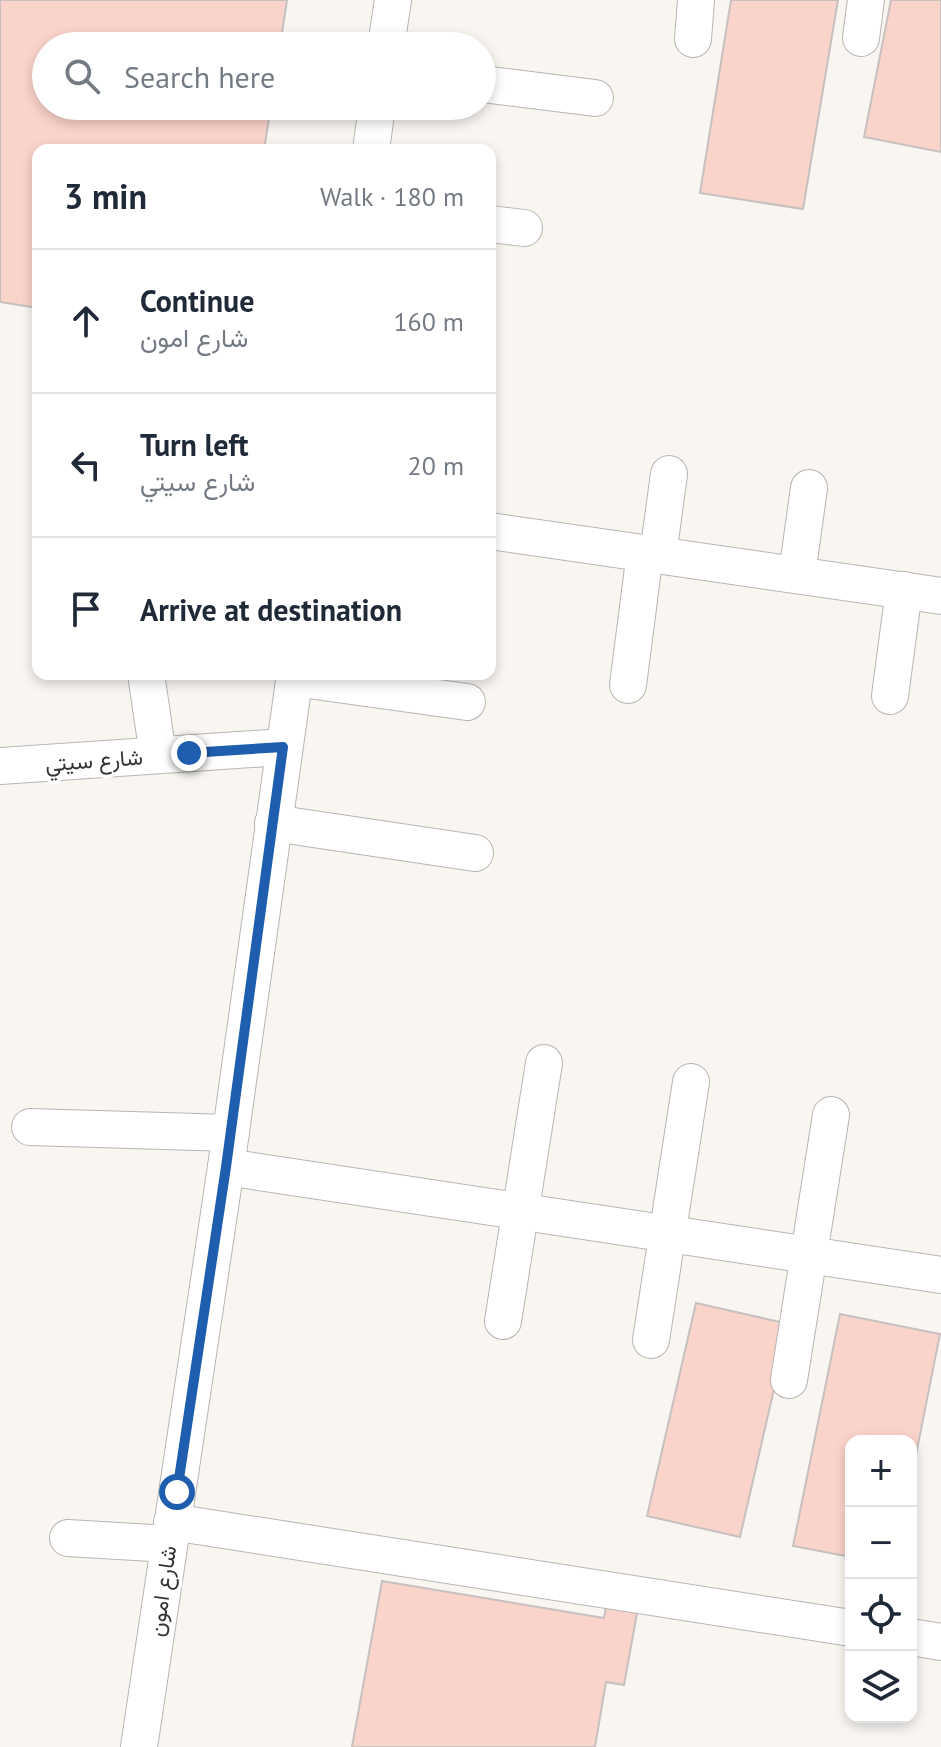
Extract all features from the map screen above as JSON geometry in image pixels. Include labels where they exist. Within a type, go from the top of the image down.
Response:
[{"type":"lane","points":[[388,32],[393,0]]},
{"type":"lane","points":[[693,39],[696,0]]},
{"type":"lane","points":[[861,38],[866,0]]},
{"type":"lane","points":[[496,86],[595,98]]},
{"type":"lane","points":[[372,144],[375,120]]},
{"type":"lane","points":[[628,685],[651,554],[669,474]]},
{"type":"lane","points":[[797,574],[809,488]]},
{"type":"lane","points":[[496,532],[941,596]]},
{"type":"lane","points":[[890,696],[904,590]]},
{"type":"lane","points":[[147,680],[158,755]]},
{"type":"lane","name":"شارع امون","points":[[139,1747],[228,1150],[293,680]]},
{"type":"lane","points":[[321,680],[467,702]]},
{"type":"lane","name":"شارع سيتي","points":[[0,766],[283,747]]},
{"type":"lane","points":[[273,823],[475,853]]},
{"type":"lane","points":[[503,1321],[544,1063]]},
{"type":"lane","points":[[651,1340],[691,1082]]},
{"type":"lane","points":[[789,1380],[831,1115]]},
{"type":"lane","points":[[30,1127],[228,1150],[520,1212],[941,1275]]},
{"type":"lane","points":[[68,1538],[170,1533],[845,1627]]},
{"type":"lane","points":[[917,1638],[941,1642]]},
{"type":"building","points":[[0,0],[287,0],[282,32],[32,32],[32,120],[269,120],[265,144],[32,144],[32,307],[0,302]]},
{"type":"building","points":[[731,0],[838,0],[803,209],[700,193]]},
{"type":"building","points":[[891,0],[941,0],[941,152],[864,137]]},
{"type":"building","points":[[696,1303],[789,1324],[740,1537],[647,1516]]},
{"type":"building","points":[[840,1314],[940,1334],[917,1450],[917,1435],[845,1435],[845,1556],[793,1546]]},
{"type":"building","points":[[382,1581],[604,1618],[608,1597],[639,1602],[624,1685],[606,1682],[595,1747],[352,1747]]},
{"type":"route","points":[[177,1492],[226,1167],[283,747],[189,753]]}]
